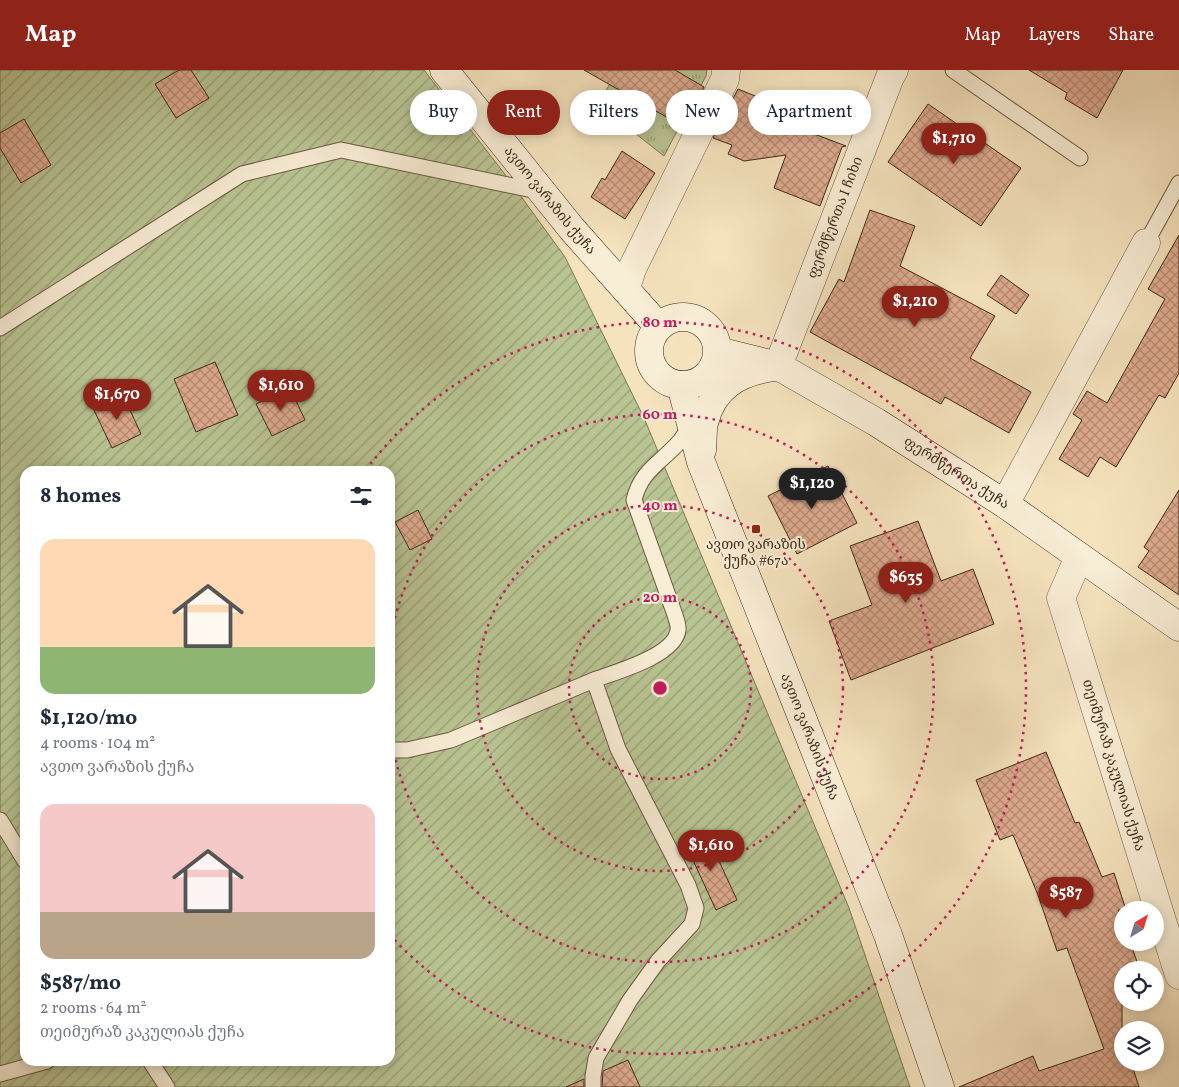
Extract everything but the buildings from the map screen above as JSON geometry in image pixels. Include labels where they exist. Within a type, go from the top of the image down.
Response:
[{"type":"street","name":"ავთო ვარაზის ქუჩა","points":[[444,70],[572,229],[659,327]]},
{"type":"street","points":[[626,288],[632,269],[725,79],[726,70]]},
{"type":"street","name":"ფერმწერთა I ჩიხი","points":[[778,366],[894,70]]},
{"type":"street","points":[[1005,504],[1146,243]]},
{"type":"street","points":[[680,317],[700,321],[710,329],[716,340],[718,351],[716,363],[712,371],[703,379],[693,384],[681,385],[669,383],[660,376],[653,367],[649,355],[650,343],[659,327],[668,320],[680,317]]},
{"type":"street","name":"ფერმწერთა ქუჩა","points":[[718,351],[778,366],[876,422],[1005,504],[1179,627]]},
{"type":"street","points":[[701,462],[704,424],[710,405],[722,389],[738,377],[753,370],[778,366]]},
{"type":"street","name":"ავთო ვარაზის ქუჩა","points":[[681,385],[701,462],[888,935],[940,1087]]},
{"type":"street","name":"თეიმურაზ კაკულიას ქუჩა","points":[[1079,557],[1061,598],[1179,974]]},
{"type":"lane","points":[[953,70],[1080,158]]},
{"type":"lane","points":[[0,328],[242,174],[341,150],[542,192]]},
{"type":"lane","points":[[1146,243],[1179,183]]},
{"type":"lane","points":[[395,750],[407,750],[451,740],[594,680],[650,659],[672,642],[678,631],[675,615],[634,500],[637,486],[648,472],[680,441],[691,424]]},
{"type":"lane","points":[[593,1087],[596,1058],[630,1000],[658,961],[692,924],[696,908],[688,885],[618,749],[594,680]]},
{"type":"lane","points":[[0,820],[20,853]]},
{"type":"lane","points":[[0,1074],[29,1066]]},
{"type":"lane","points":[[153,1066],[167,1087]]},
{"type":"green space","points":[[0,70],[424,70],[440,90],[410,90],[410,135],[474,135],[565,257],[644,418],[849,908],[910,1087],[0,1087]]},
{"type":"green space","points":[[618,70],[707,70],[699,90],[666,90],[666,135],[675,135],[664,156],[637,135],[656,135],[656,90],[606,90]]},
{"type":"place","name":"ავთო ვარაზის ქუჩა #67ა","points":[[756,529]]}]
